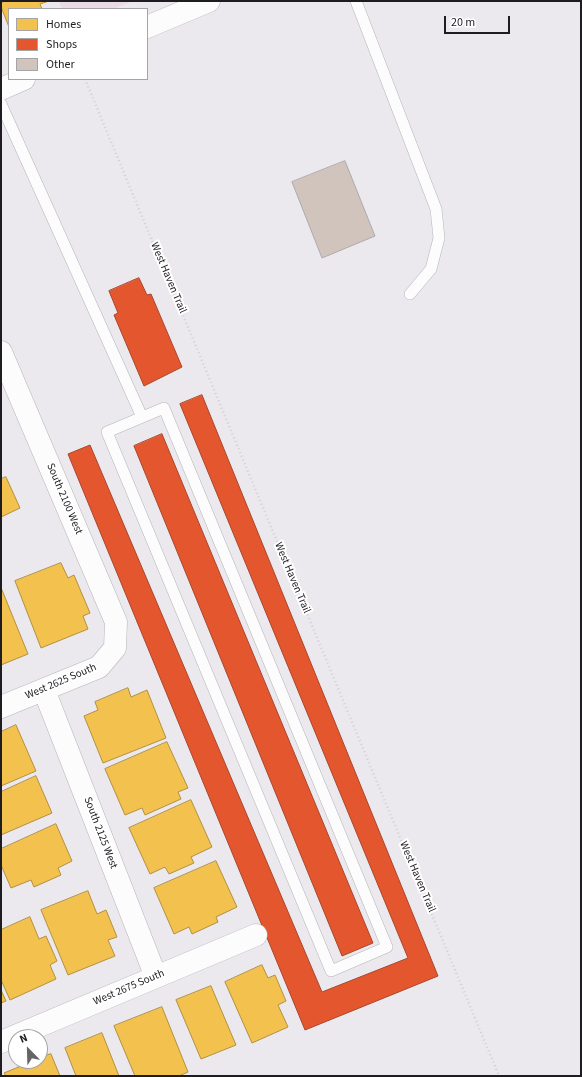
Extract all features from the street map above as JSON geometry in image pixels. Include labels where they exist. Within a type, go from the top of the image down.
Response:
[{"type":"street","points":[[148,27],[209,1]]},
{"type":"street","points":[[1,89],[22,80]]},
{"type":"street","name":"South 2100 West","points":[[1,352],[116,622],[115,648]]},
{"type":"street","name":"West 2625 South","points":[[1,707],[99,667],[115,648]]},
{"type":"street","name":"South 2125 West","points":[[44,690],[156,977]]},
{"type":"street","name":"West 2675 South","points":[[1,1042],[256,934]]},
{"type":"lane","points":[[356,1],[436,209],[439,238],[431,269],[410,294]]},
{"type":"lane","points":[[1,104],[142,417]]},
{"type":"lane","points":[[164,408],[387,946],[331,971],[108,432],[142,417],[164,408]]},
{"type":"path","name":"West Haven Trail","points":[[86,80],[499,1076]]},
{"type":"shaded area","points":[[59,1],[133,1],[116,8],[62,8]]},
{"type":"building: Homes","points":[[6,1],[49,1],[40,4],[42,8],[8,8],[8,24],[1,7],[1,3]]},
{"type":"building: Homes","points":[[6,477],[20,508],[1,517],[1,479]]},
{"type":"building: Homes","points":[[61,563],[68,578],[74,575],[90,613],[83,616],[88,629],[41,648],[15,581]]},
{"type":"building: Homes","points":[[2,590],[28,654],[1,665],[1,591]]},
{"type":"building: Homes","points":[[128,688],[131,697],[147,690],[166,738],[103,763],[84,716],[98,710],[95,702]]},
{"type":"building: Homes","points":[[16,725],[36,771],[1,786],[1,732]]},
{"type":"building: Homes","points":[[167,742],[188,788],[178,792],[181,799],[145,815],[142,808],[125,815],[105,769]]},
{"type":"building: Homes","points":[[36,776],[52,813],[1,835],[1,792]]},
{"type":"building: Homes","points":[[191,800],[212,847],[191,857],[194,863],[169,874],[165,867],[150,874],[129,828]]},
{"type":"building: Homes","points":[[56,824],[72,861],[58,868],[61,875],[34,887],[31,880],[11,888],[1,865],[1,849]]},
{"type":"building: Homes","points":[[216,861],[237,907],[216,917],[218,922],[192,934],[189,927],[174,934],[154,888]]},
{"type":"building: Homes","points":[[88,891],[97,914],[106,910],[117,937],[108,940],[115,956],[68,975],[41,910]]},
{"type":"building: Homes","points":[[30,917],[39,939],[46,936],[57,961],[50,965],[56,979],[10,1000],[1,980],[1,930]]},
{"type":"building: Homes","points":[[262,965],[268,978],[275,975],[286,1001],[278,1005],[288,1027],[252,1043],[225,982]]},
{"type":"building: Homes","points":[[211,986],[236,1045],[201,1059],[176,1000]]},
{"type":"building: Homes","points":[[1,990],[6,1001],[1,1003]]},
{"type":"building: Homes","points":[[162,1007],[188,1072],[179,1076],[135,1076],[114,1026]]},
{"type":"building: Homes","points":[[102,1033],[119,1076],[76,1076],[65,1048]]},
{"type":"building: Homes","points":[[51,1054],[60,1076],[6,1076],[4,1073],[14,1069],[48,1069],[48,1055]]},
{"type":"building: Shops","points":[[139,278],[147,295],[151,294],[182,367],[144,386],[114,315],[118,313],[109,291]]},
{"type":"building: Shops","points":[[202,395],[438,976],[305,1030],[68,454],[90,445],[322,992],[408,958],[180,404]]},
{"type":"building: Shops","points":[[162,434],[373,943],[342,956],[134,446]]},
{"type":"building: Other","points":[[345,161],[375,236],[322,258],[292,182]]}]
